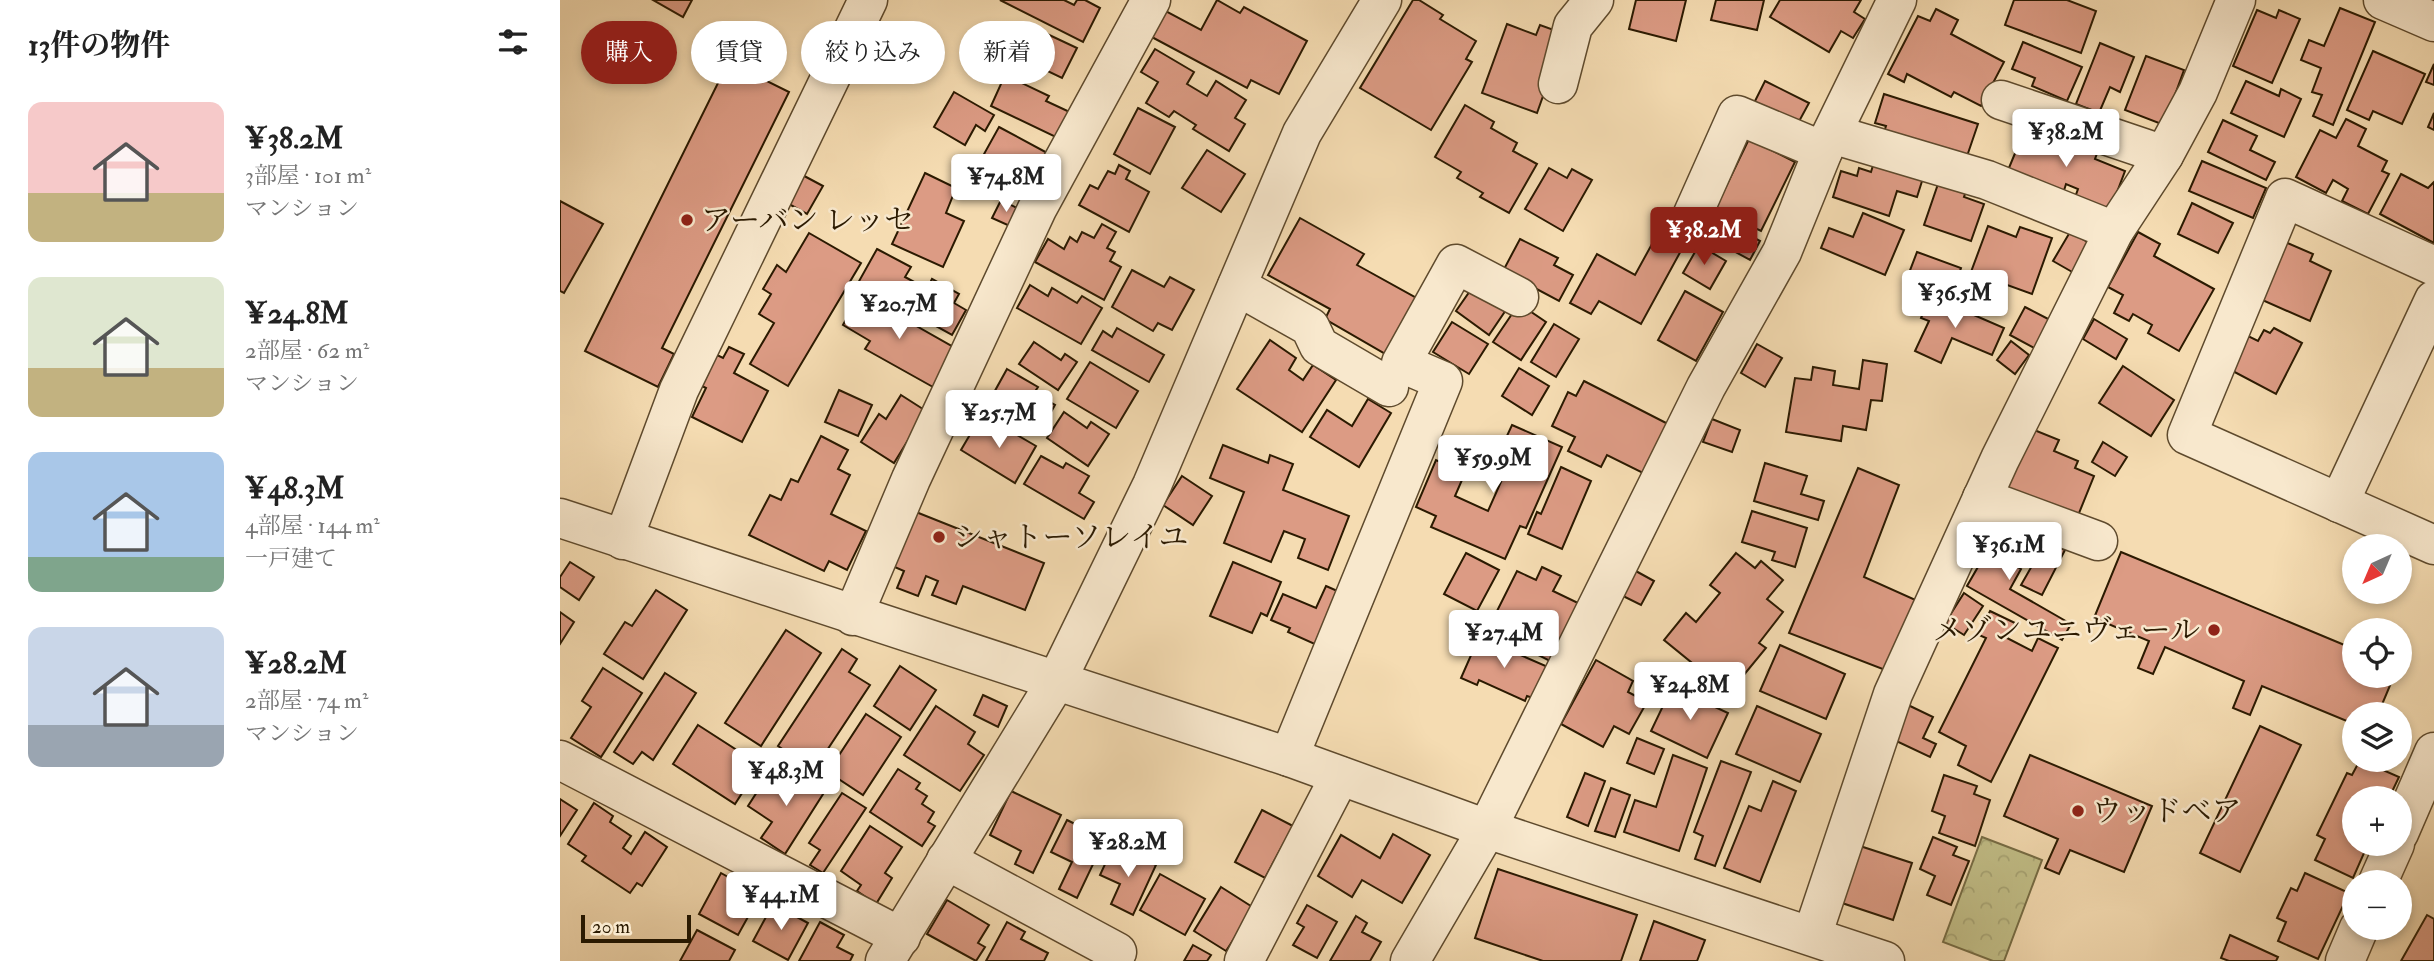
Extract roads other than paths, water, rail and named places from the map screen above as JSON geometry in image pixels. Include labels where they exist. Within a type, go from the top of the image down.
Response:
[{"type":"street","points":[[623,540],[679,390],[868,0]]},
{"type":"street","points":[[853,616],[911,479],[1037,209],[1151,0]]},
{"type":"street","points":[[560,760],[893,949],[1057,680],[1152,485],[1302,133],[1382,0]]},
{"type":"street","points":[[1558,84],[1573,26],[1594,0]]},
{"type":"street","points":[[1410,961],[1487,829],[1706,387],[1782,252],[1828,142],[1897,0]]},
{"type":"street","points":[[1812,936],[1893,694],[1982,498],[2114,231],[2164,155],[2198,92],[2236,0]]},
{"type":"street","points":[[2383,0],[2434,22]]},
{"type":"street","points":[[2001,100],[2164,155]]},
{"type":"street","points":[[1692,216],[1737,115],[1828,142],[1987,180],[2114,231]]},
{"type":"street","points":[[2434,266],[2285,198],[2187,435],[2434,545]]},
{"type":"street","points":[[1289,757],[1443,381],[1401,363],[1456,264],[1518,297]]},
{"type":"street","points":[[1237,286],[1310,327],[1319,346],[1389,387]]},
{"type":"street","points":[[2339,503],[2434,300]]},
{"type":"street","points":[[1982,498],[2098,541]]},
{"type":"street","points":[[560,518],[1289,757],[1487,829],[1885,961]]},
{"type":"street","points":[[2412,803],[2434,752]]},
{"type":"street","points":[[1244,961],[1340,776]]},
{"type":"street","points":[[947,860],[1117,952]]},
{"type":"street","points":[[2345,961],[2354,940]]},
{"type":"place","name":"アーバン レッセ","points":[[687,220]]},
{"type":"place","name":"シャトーソレイユ","points":[[939,537]]},
{"type":"place","name":"メゾンユニヴェール","points":[[2214,630]]},
{"type":"place","name":"ウッドベア","points":[[2078,811]]}]
